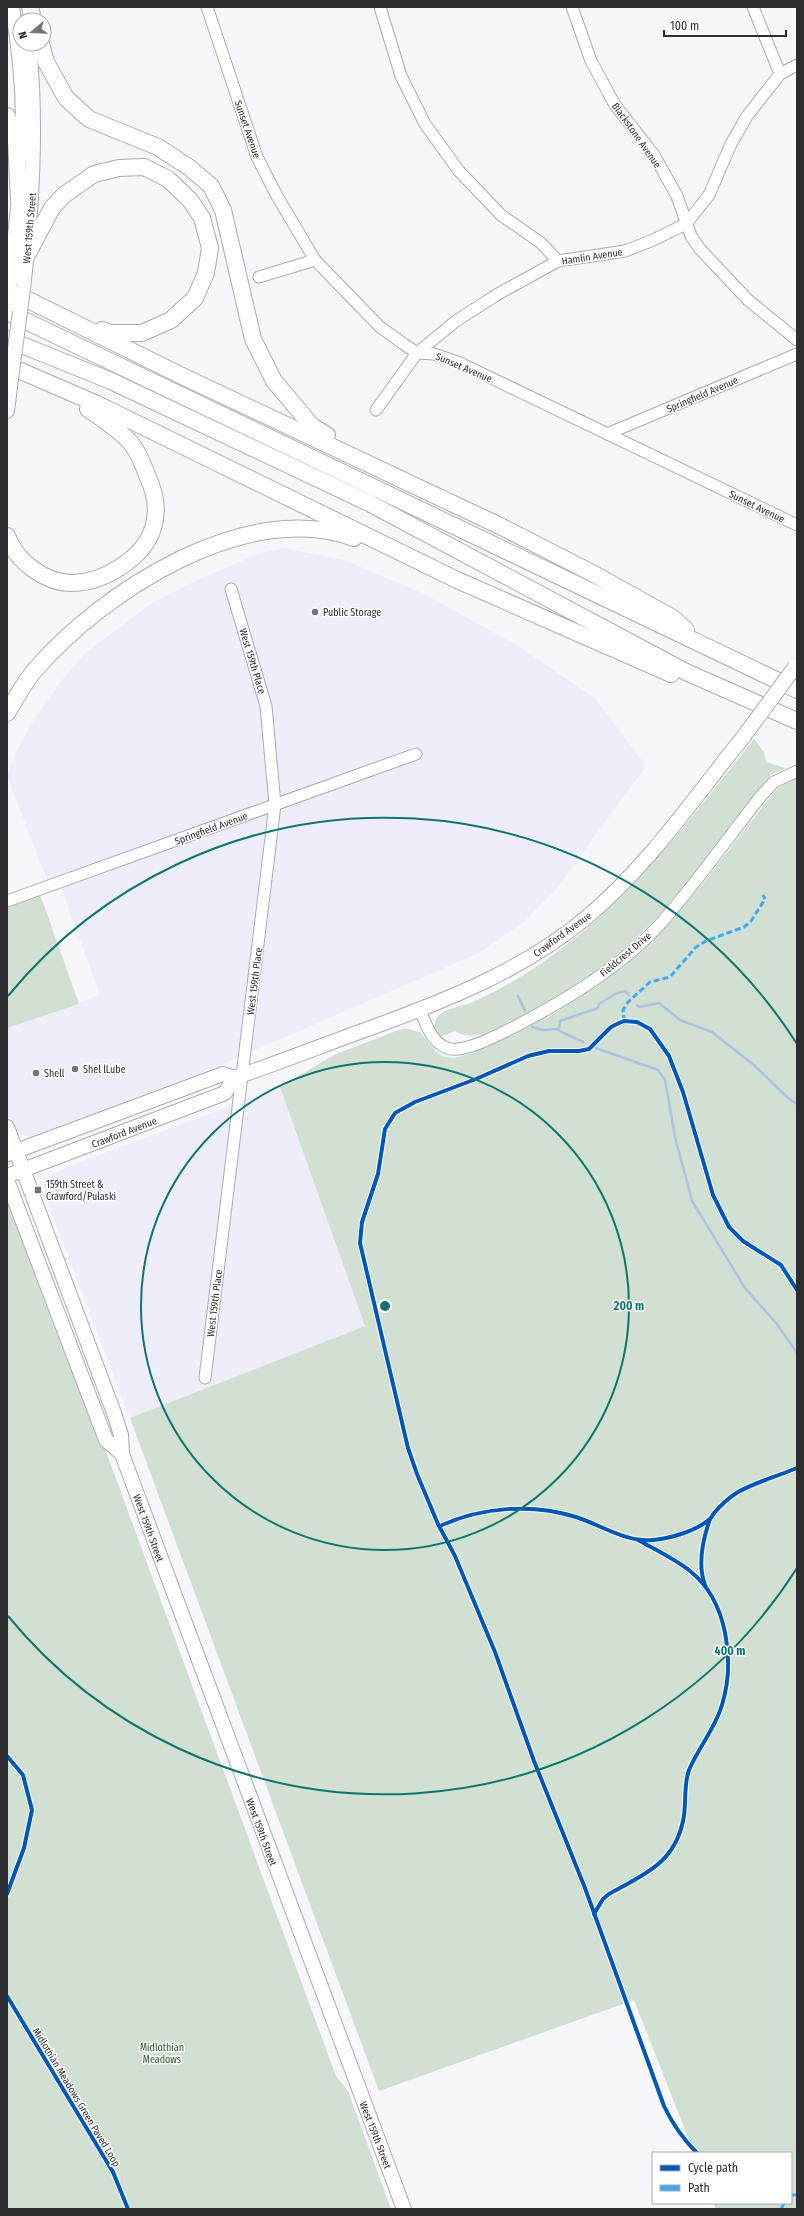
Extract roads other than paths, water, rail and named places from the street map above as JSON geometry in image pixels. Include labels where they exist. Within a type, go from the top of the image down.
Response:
[{"type":"highway","points":[[43,52],[46,62],[66,98],[89,119],[158,147],[190,168],[211,186],[223,210],[253,339],[274,382],[312,426],[399,479]]},
{"type":"highway","points":[[7,116],[16,141],[19,200]]},
{"type":"highway","points":[[26,258],[52,208],[64,195],[94,174],[119,168],[144,167],[168,179],[190,200],[202,218],[210,248],[206,273],[195,298],[171,320],[142,333],[110,333],[59,314]]},
{"type":"highway","points":[[13,287],[59,314],[180,375],[594,574],[673,618],[702,644]]},
{"type":"highway","points":[[7,312],[797,690]]},
{"type":"highway","points":[[7,339],[112,381],[369,503],[686,672],[797,721]]},
{"type":"highway","points":[[9,372],[55,387],[96,404],[423,563],[673,675],[730,691]]},
{"type":"highway","points":[[7,536],[21,558],[37,572],[47,577],[73,583],[96,579],[120,569],[141,549],[153,528],[156,500],[142,462],[130,442],[113,426],[55,387]]},
{"type":"highway","points":[[7,713],[34,671],[75,628],[115,596],[214,544],[255,532],[299,526],[340,532],[423,563]]},
{"type":"main road","name":"West 159th Street","points":[[7,411],[13,287],[23,140],[23,100],[20,61],[12,7]]},
{"type":"main road","name":"West 159th Street","points":[[7,308],[13,287],[26,258],[34,160],[33,85],[30,52]]},
{"type":"main road","name":"Crawford Avenue","points":[[7,1176],[225,1093],[238,1077],[420,1010],[482,983],[542,950],[586,918],[626,880],[744,736],[796,665]]},
{"type":"main road","name":"Crawford Avenue","points":[[11,1153],[222,1074],[238,1077]]},
{"type":"main road","name":"West 159th Street","points":[[7,1126],[11,1153],[23,1170],[114,1413],[121,1435],[122,1454],[404,2209]]},
{"type":"main road","name":"West 159th Street","points":[[7,1180],[106,1440],[122,1454]]},
{"type":"street","name":"Sunset Avenue","points":[[207,7],[257,157],[315,260],[380,327],[417,352],[434,354],[460,363],[797,525]]},
{"type":"street","points":[[380,7],[401,76],[425,124],[459,171],[501,215],[541,243],[558,261]]},
{"type":"street","name":"Blackstone Avenue","points":[[572,7],[591,61],[615,105],[654,155],[677,196],[686,224],[700,249],[743,294],[797,340]]},
{"type":"street","points":[[753,7],[780,74]]},
{"type":"street","name":"Hamlin Avenue","points":[[376,410],[417,352],[456,321],[498,294],[558,261],[625,251],[651,241],[686,224],[709,195],[731,144],[747,116],[780,74],[797,65]]},
{"type":"street","points":[[259,277],[315,260]]},
{"type":"street","name":"Springfield Avenue","points":[[607,434],[797,354]]},
{"type":"street","name":"West 159th Place","points":[[205,1378],[238,1077],[275,805],[266,706],[231,589]]},
{"type":"street","name":"Springfield Avenue","points":[[7,901],[416,754]]},
{"type":"street","name":"Fieldcrest Drive","points":[[420,1010],[434,1040],[448,1049],[464,1048],[485,1041],[548,1010],[596,979],[661,923],[774,782],[797,771]]},
{"type":"waterway","points":[[557,1029],[559,1028],[560,1021],[598,1008],[599,1004],[617,993],[625,991],[629,995]]},
{"type":"waterway","points":[[518,996],[525,1011]]},
{"type":"waterway","points":[[637,1005],[639,1007],[659,1003],[680,1020],[712,1032],[754,1065],[788,1098],[797,1104]]},
{"type":"waterway","points":[[532,1027],[543,1030],[557,1029],[583,1042]]},
{"type":"waterway","points":[[596,1048],[658,1070],[665,1080],[675,1137],[692,1201],[745,1288],[777,1324],[797,1353]]},
{"type":"place","name":"Public Storage","points":[[315,612]]},
{"type":"place","name":"Shel lLube","points":[[75,1069]]},
{"type":"place","name":"Shell","points":[[36,1073]]},
{"type":"place","name":"159th Street & Crawford/Pulaski","points":[[38,1190]]},
{"type":"park label","name":"Midlothian Meadows","points":[[162,2052]]}]
